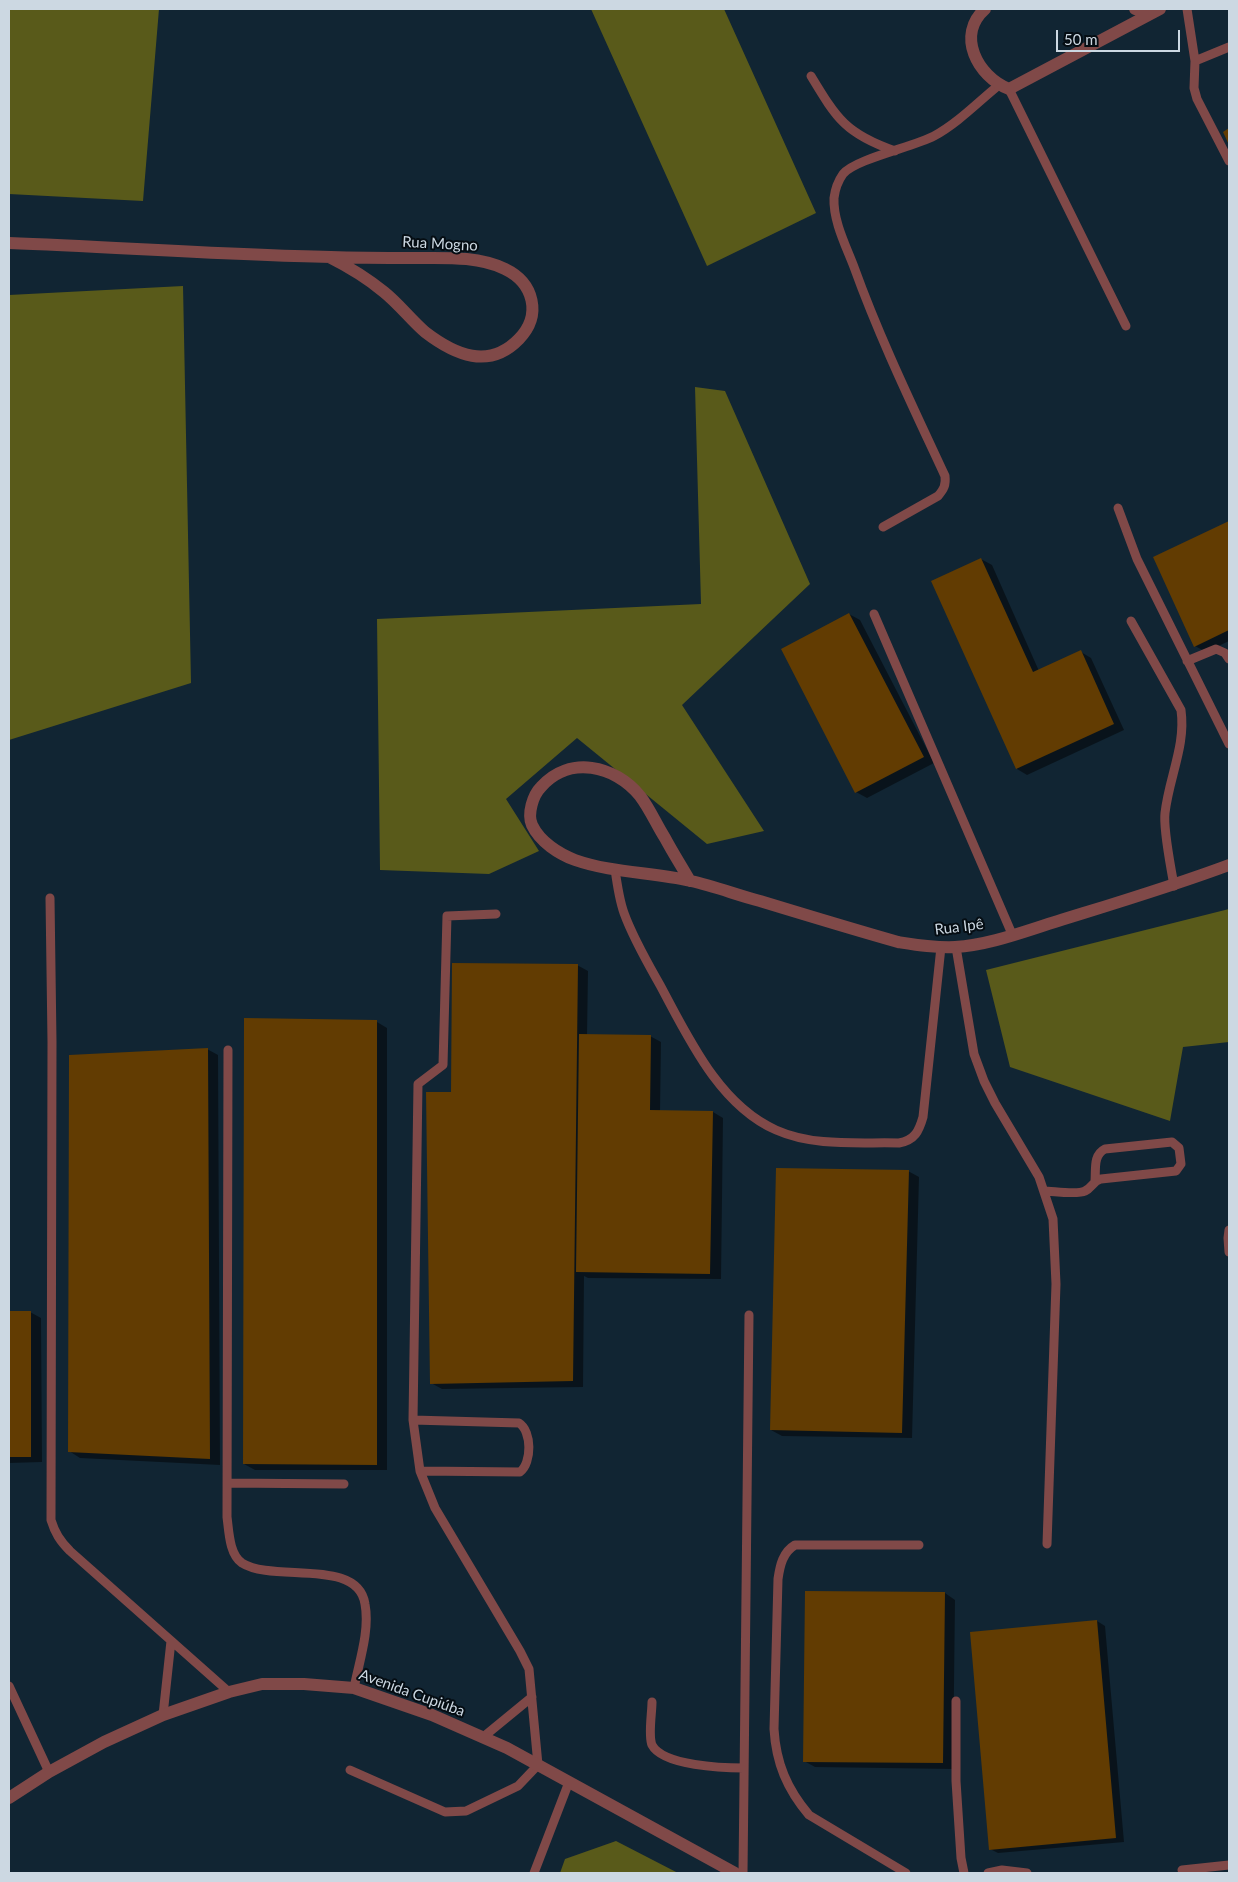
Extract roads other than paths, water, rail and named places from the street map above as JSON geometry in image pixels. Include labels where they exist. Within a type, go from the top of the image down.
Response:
[{"type":"street","points":[[985,9],[977,16],[972,35],[973,51],[979,67],[1004,87],[1157,10]]},
{"type":"street","points":[[1134,9],[1157,10]]},
{"type":"street","name":"Rua Mogno","points":[[9,243],[330,257],[433,258],[478,261],[505,269],[522,282],[532,298],[533,315],[525,333],[510,348],[492,357],[468,356],[448,347],[425,331],[386,293],[359,272],[330,257]]},
{"type":"street","name":"Rua Ipê","points":[[690,881],[651,813],[639,796],[628,785],[608,773],[587,767],[571,767],[554,774],[540,788],[531,806],[531,824],[543,841],[562,854],[576,860],[615,869],[690,881],[898,942],[931,948],[956,947],[980,943],[1174,886],[1229,865]]},
{"type":"street","name":"Avenida Cupiúba","points":[[9,1798],[49,1772],[104,1742],[163,1715],[229,1692],[262,1684],[304,1684],[354,1688],[432,1715],[538,1764],[735,1873]]},
{"type":"lane","points":[[1187,9],[1194,61],[1193,78],[1197,99],[1229,160]]},
{"type":"lane","points":[[1194,61],[1229,47]]},
{"type":"lane","points":[[811,76],[831,109],[843,123],[870,143],[894,152]]},
{"type":"lane","points":[[883,527],[938,496],[944,489],[946,476],[876,326],[843,240],[834,199],[836,185],[844,173],[856,164],[894,152],[934,136],[1004,87],[1126,326]]},
{"type":"lane","points":[[1118,508],[1137,559],[1229,744]]},
{"type":"lane","points":[[874,614],[1012,934]]},
{"type":"lane","points":[[1131,621],[1181,710],[1183,725],[1182,743],[1164,815],[1174,886]]},
{"type":"lane","points":[[1187,661],[1216,649],[1225,653],[1229,659]]},
{"type":"lane","points":[[615,869],[624,913],[641,950],[692,1045],[721,1087],[750,1114],[775,1130],[798,1138],[823,1142],[899,1142],[908,1141],[920,1129],[924,1117],[941,947]]},
{"type":"lane","points":[[50,898],[52,1042],[52,1520],[54,1532],[70,1551],[229,1692]]},
{"type":"lane","points":[[350,1770],[445,1812],[466,1810],[518,1786],[538,1764],[529,1669],[434,1508],[420,1472],[413,1420],[418,1084],[443,1065],[447,916],[496,914]]},
{"type":"lane","points":[[956,947],[974,1054],[984,1081],[1039,1177],[1053,1219],[1056,1266],[1047,1544]]},
{"type":"lane","points":[[228,1050],[227,1517],[230,1540],[236,1556],[242,1563],[260,1569],[340,1577],[354,1584],[362,1593],[366,1605],[365,1634],[354,1688]]},
{"type":"lane","points":[[1044,1191],[1085,1192],[1095,1181],[1096,1157],[1104,1149],[1172,1142],[1179,1148],[1181,1164],[1176,1171],[1095,1181]]},
{"type":"lane","points":[[1229,1230],[1229,1252]]},
{"type":"lane","points":[[744,1873],[749,1315]]},
{"type":"lane","points":[[413,1420],[519,1423],[524,1426],[528,1436],[527,1462],[525,1468],[520,1472],[420,1472]]},
{"type":"lane","points":[[228,1483],[344,1484]]},
{"type":"lane","points":[[906,1873],[809,1815],[795,1796],[780,1768],[775,1748],[774,1729],[778,1579],[785,1554],[796,1544],[919,1545]]},
{"type":"lane","points":[[163,1715],[171,1640]]},
{"type":"lane","points":[[9,1686],[49,1772]]},
{"type":"lane","points":[[482,1738],[532,1697]]},
{"type":"lane","points":[[956,1701],[956,1781],[961,1858],[964,1873]]},
{"type":"lane","points":[[652,1702],[651,1740],[656,1750],[696,1766],[744,1768]]},
{"type":"lane","points":[[534,1873],[569,1782]]},
{"type":"lane","points":[[1182,1870],[1229,1865]]},
{"type":"lane","points":[[988,1873],[1002,1870],[1028,1873]]}]
